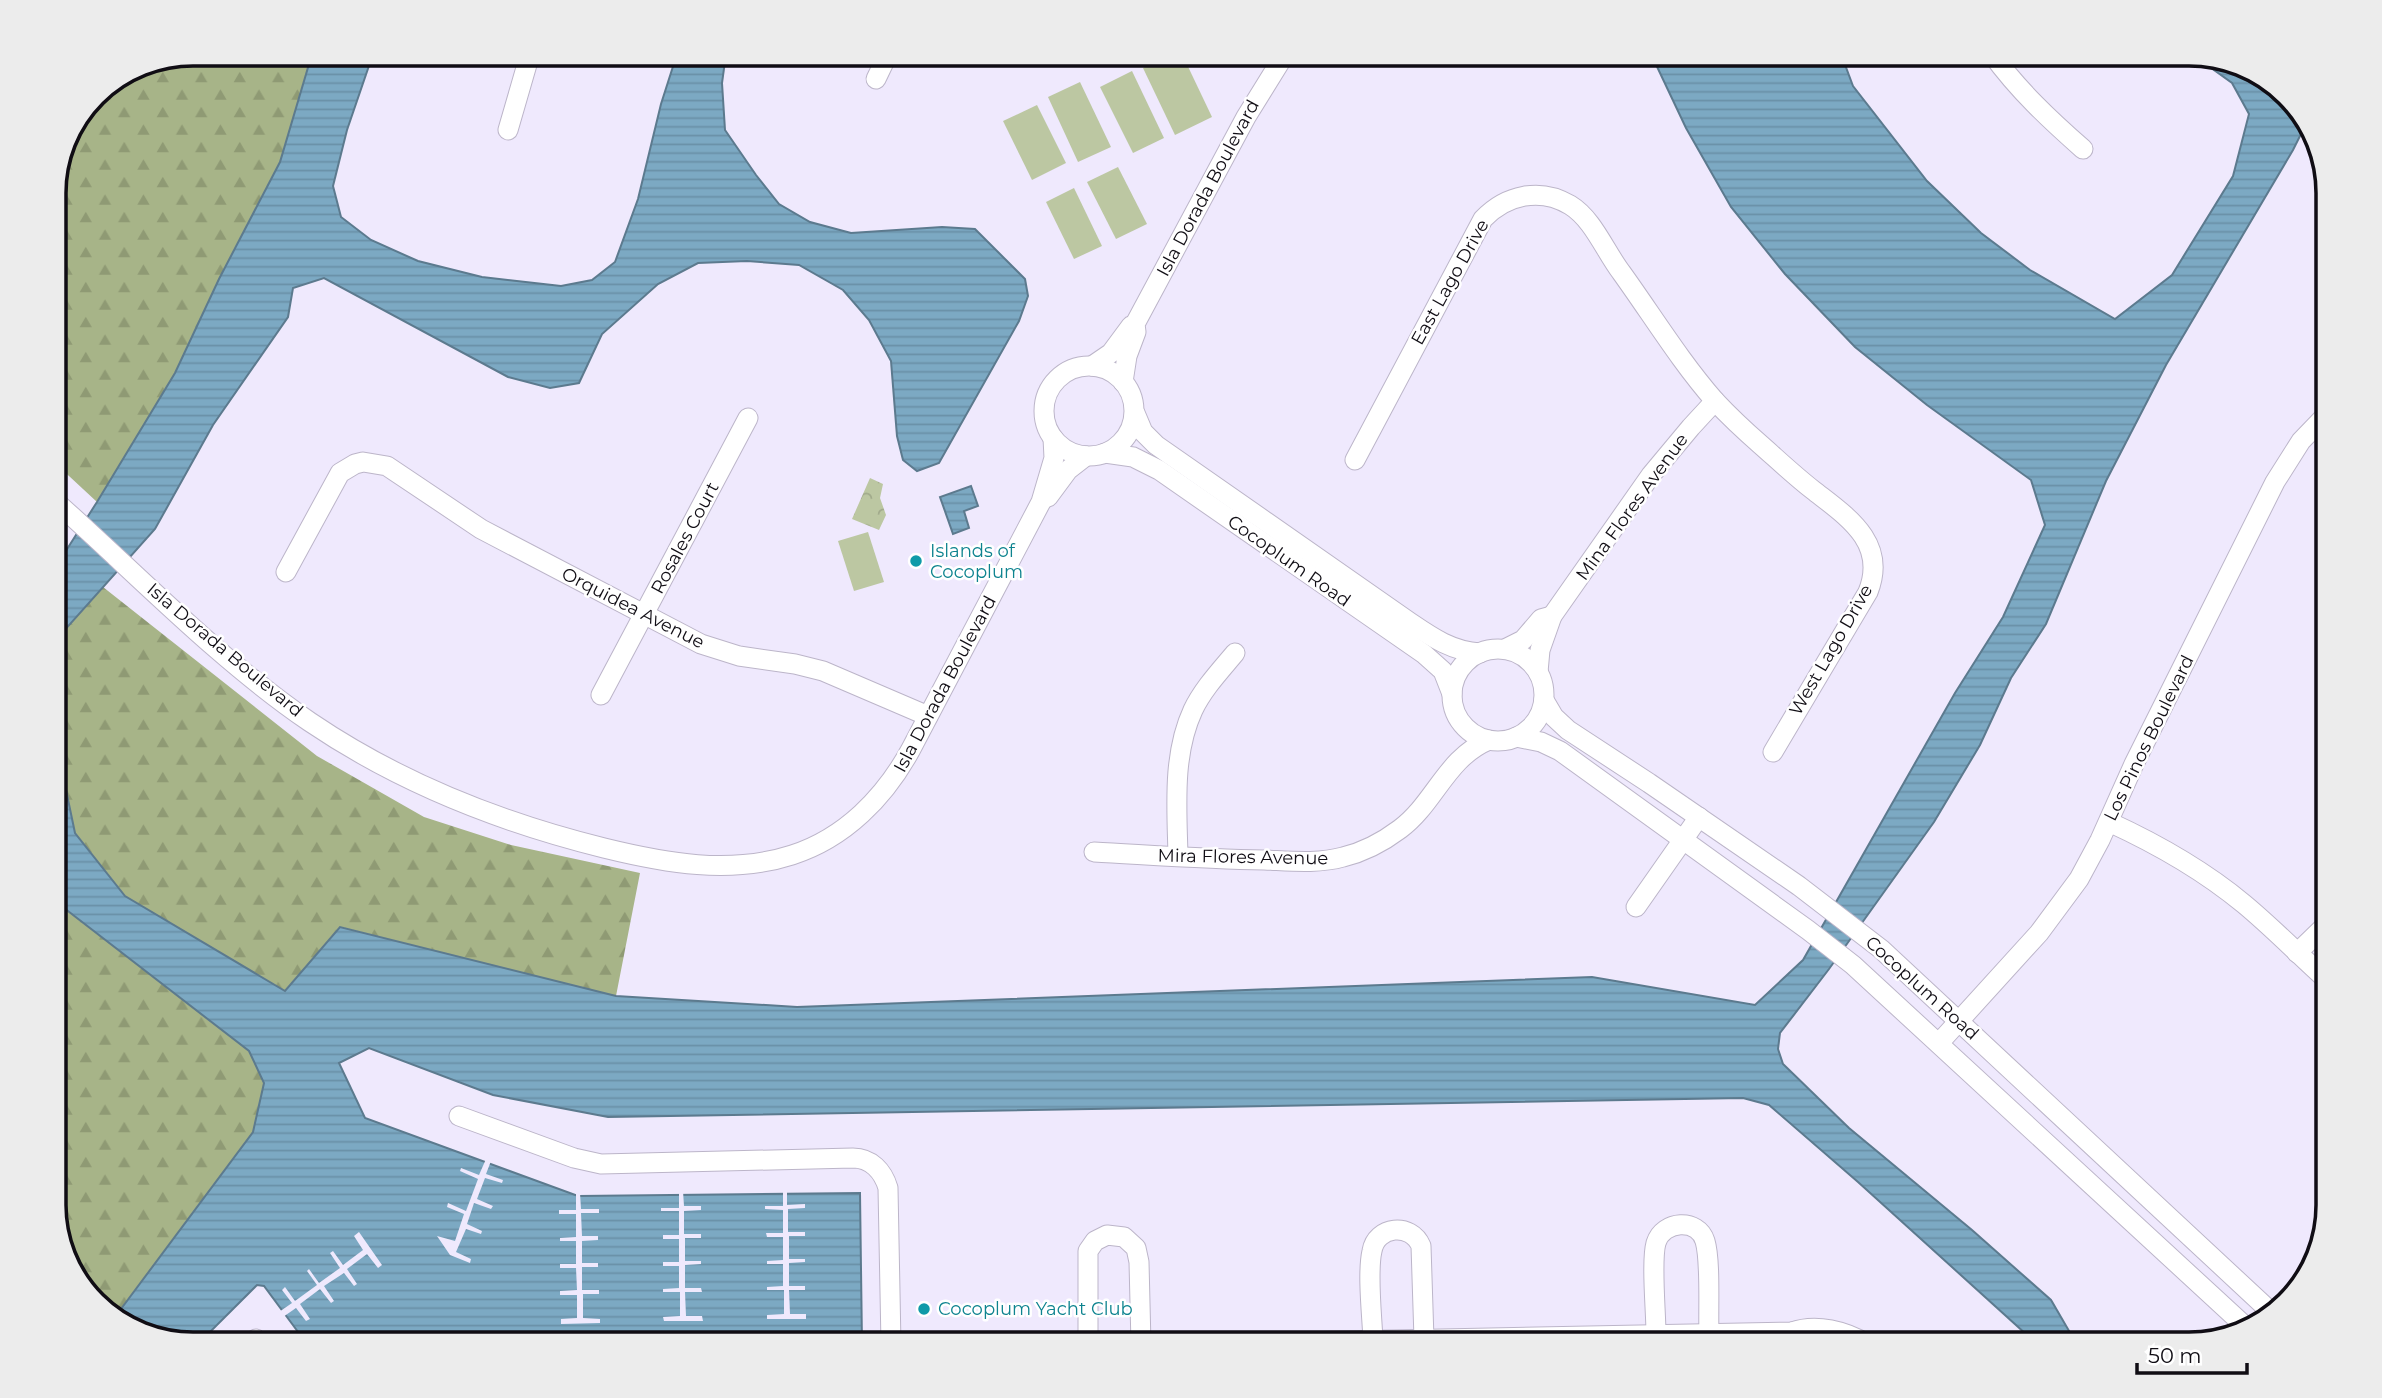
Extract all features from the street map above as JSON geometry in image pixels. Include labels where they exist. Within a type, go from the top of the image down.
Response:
[{"type":"street","points":[[508,130],[527,66]]},
{"type":"street","points":[[876,79],[882,66]]},
{"type":"street","name":"Isla Dorada Boulevard","points":[[1092,366],[1111,353],[1128,328],[1135,324],[1245,117],[1277,66]]},
{"type":"street","points":[[2001,66],[2035,104],[2083,149]]},
{"type":"street","name":"East Lago Drive","points":[[1355,460],[1476,230],[1492,209],[1520,196],[1549,197],[1568,204],[1582,216],[1715,401]]},
{"type":"street","name":"Isla Dorada Boulevard","points":[[1124,382],[1127,356],[1136,332],[1135,324]]},
{"type":"street","points":[[1092,366],[1104,368],[1124,382],[1130,391],[1135,412],[1132,426],[1117,447],[1096,455],[1073,454],[1053,438],[1046,425],[1044,411],[1046,396],[1053,383],[1071,370],[1092,366]]},
{"type":"street","name":"Mina Flores Avenue","points":[[1552,616],[1651,475],[1715,401]]},
{"type":"street","name":"West Lago Drive","points":[[1715,401],[1785,467],[1852,520],[1862,532],[1872,561],[1868,592],[1773,752]]},
{"type":"street","name":"Cocoplum Road","points":[[1135,412],[1143,432],[1156,445],[1399,615],[1449,646],[1464,652],[1480,653],[1505,649]]},
{"type":"street","name":"Rosales Court","points":[[601,695],[748,418]]},
{"type":"street","name":"Los Pinos Boulevard","points":[[1940,1043],[2052,918],[2091,859],[2134,764],[2270,491],[2301,441],[2315,426]]},
{"type":"street","name":"Isla Dorada Boulevard","points":[[67,512],[272,694],[332,736],[389,770],[448,798],[516,824],[582,843],[664,861],[708,866],[742,865],[790,856],[814,846],[851,823],[883,792],[900,769],[1041,502],[1054,458],[1053,438]]},
{"type":"street","name":"Isla Dorada Boulevard","points":[[1041,502],[1049,496],[1068,470],[1096,455]]},
{"type":"street","name":"Cocoplum Road","points":[[1096,455],[1133,457],[1159,470],[1424,654],[1443,671],[1457,715]]},
{"type":"street","name":"Orquidea Avenue","points":[[286,572],[334,480],[355,464],[371,462],[396,471],[445,507],[481,529],[714,649],[750,658],[807,666],[838,676],[928,716]]},
{"type":"street","points":[[1505,649],[1523,640],[1541,619],[1552,616]]},
{"type":"street","points":[[1538,672],[1540,650],[1552,616]]},
{"type":"street","points":[[1505,649],[1530,661],[1538,672]]},
{"type":"street","points":[[1178,856],[1179,760],[1184,734],[1200,697],[1235,653]]},
{"type":"street","points":[[1452,694],[1460,669],[1480,653]]},
{"type":"street","name":"Cocoplum Road","points":[[1538,672],[1543,685],[1544,700],[1554,717],[1568,730],[1829,907],[1881,949],[2265,1306]]},
{"type":"street","points":[[1516,737],[1535,722],[1544,700]]},
{"type":"street","points":[[1457,715],[1465,727],[1489,740]]},
{"type":"street","points":[[1444,776],[1445,766],[1458,737],[1457,715]]},
{"type":"street","name":"Cocoplum Road","points":[[1489,740],[1503,741],[1516,737],[1541,742],[1560,751],[1808,930],[1860,971],[1940,1043],[2239,1321]]},
{"type":"street","points":[[1444,776],[1470,749],[1489,740]]},
{"type":"street","name":"Mira Flores Avenue","points":[[1094,852],[1298,861],[1345,857],[1374,845],[1401,828],[1418,812],[1444,776]]},
{"type":"street","points":[[1636,907],[1699,817]]},
{"type":"street","points":[[2109,821],[2168,850],[2214,881],[2255,913],[2316,970]]},
{"type":"street","points":[[2297,953],[2316,935]]},
{"type":"street","points":[[459,1116],[574,1158],[601,1164],[853,1157],[867,1161],[881,1172],[888,1188],[891,1332]]},
{"type":"street","points":[[1664,1332],[1656,1244],[1665,1229],[1678,1225],[1697,1229],[1706,1243],[1709,1332]]},
{"type":"street","points":[[1379,1332],[1372,1249],[1382,1234],[1395,1230],[1409,1231],[1421,1245],[1424,1332]]},
{"type":"street","points":[[1088,1332],[1088,1251],[1101,1237],[1113,1235],[1129,1240],[1138,1254],[1141,1332]]},
{"type":"street","points":[[1792,1332],[1802,1328],[1841,1332]]},
{"type":"green space","points":[[193,66],[308,66],[280,162],[219,279],[175,373],[97,502],[67,474],[67,185],[71,160],[83,130],[116,93],[152,73]]},
{"type":"green space","points":[[1188,66],[1212,117],[1175,135],[1143,68]]},
{"type":"green space","points":[[1132,71],[1164,138],[1133,153],[1100,87]]},
{"type":"green space","points":[[1080,82],[1111,147],[1078,162],[1048,97]]},
{"type":"green space","points":[[1037,105],[1066,163],[1032,180],[1003,121]]},
{"type":"green space","points":[[1118,167],[1147,224],[1116,239],[1087,182]]},
{"type":"green space","points":[[1074,188],[1102,246],[1074,259],[1046,202]]},
{"type":"green space","points":[[870,478],[883,484],[880,498],[886,515],[879,530],[852,519]]},
{"type":"green space","points":[[868,532],[884,582],[854,591],[838,541]]},
{"type":"green space","points":[[103,587],[317,756],[424,817],[511,845],[640,873],[616,996],[341,927],[285,992],[125,896],[75,833],[67,795],[67,628]]},
{"type":"green space","points":[[67,910],[249,1051],[264,1083],[253,1132],[121,1309],[116,1305],[83,1268],[69,1230]]},
{"type":"water","points":[[308,66],[369,66],[347,130],[333,186],[341,217],[371,240],[418,261],[482,277],[561,286],[592,280],[615,262],[638,199],[673,66],[724,66],[722,83],[725,130],[779,204],[810,222],[851,233],[942,227],[975,229],[1025,279],[1028,296],[1019,321],[939,463],[917,471],[903,460],[897,436],[891,361],[869,320],[843,290],[799,265],[747,261],[698,263],[658,284],[602,334],[579,383],[550,388],[508,377],[324,278],[293,288],[288,317],[213,425],[155,529],[67,628],[67,549],[175,373],[219,279],[280,162]]},
{"type":"water","points":[[1657,66],[1846,66],[1853,86],[1927,181],[1981,233],[2030,270],[2115,319],[2172,275],[2233,176],[2249,114],[2232,83],[2213,69],[2237,76],[2266,93],[2284,110],[2301,135],[2166,365],[2106,481],[2046,624],[2011,678],[1980,745],[1934,822],[1780,1033],[1778,1049],[1783,1064],[1849,1128],[2051,1300],[2070,1332],[2024,1332],[1769,1105],[1743,1098],[608,1117],[493,1095],[369,1048],[339,1063],[365,1118],[578,1196],[860,1193],[862,1332],[298,1332],[264,1286],[257,1285],[210,1332],[160,1327],[121,1309],[253,1132],[264,1083],[249,1051],[67,910],[67,795],[75,833],[125,896],[285,991],[340,927],[616,996],[797,1007],[1592,977],[1755,1005],[1803,960],[1955,693],[2003,617],[2045,525],[2031,480],[1927,405],[1855,347],[1785,274],[1731,207],[1686,128]]},
{"type":"water","points":[[971,486],[978,506],[964,511],[969,528],[953,534],[940,497]]},
{"type":"pier","points":[[486,1159],[491,1161],[486,1174],[503,1180],[502,1183],[485,1178],[477,1199],[493,1206],[491,1209],[474,1203],[467,1224],[482,1231],[481,1234],[466,1229],[456,1252],[471,1259],[470,1263],[450,1255],[437,1236],[455,1241],[464,1214],[447,1207],[448,1203],[466,1211],[478,1179],[460,1171],[461,1168],[479,1175]]},
{"type":"pier","points":[[783,1190],[787,1190],[787,1205],[805,1204],[805,1208],[788,1209],[788,1232],[805,1232],[805,1236],[789,1236],[789,1259],[805,1259],[805,1262],[789,1263],[789,1286],[805,1286],[805,1290],[789,1290],[790,1314],[806,1314],[806,1319],[767,1319],[767,1315],[784,1314],[784,1290],[767,1290],[767,1287],[783,1286],[783,1264],[767,1264],[767,1261],[783,1260],[783,1237],[767,1237],[766,1233],[783,1233],[783,1210],[765,1209],[765,1206],[783,1206]]},
{"type":"pier","points":[[683,1191],[684,1206],[701,1206],[701,1210],[684,1211],[684,1234],[701,1234],[701,1238],[685,1238],[685,1261],[701,1261],[701,1264],[685,1265],[685,1288],[701,1288],[702,1292],[685,1292],[686,1316],[702,1316],[703,1321],[664,1321],[663,1317],[680,1316],[680,1292],[663,1292],[663,1289],[679,1288],[679,1266],[663,1266],[663,1262],[679,1262],[679,1239],[663,1239],[663,1235],[679,1235],[679,1211],[661,1211],[661,1208],[679,1208],[679,1192]]},
{"type":"pier","points":[[576,1192],[580,1193],[581,1209],[599,1209],[599,1213],[581,1213],[582,1236],[598,1236],[598,1240],[582,1241],[582,1263],[598,1263],[598,1267],[582,1267],[582,1290],[599,1290],[599,1294],[583,1294],[583,1318],[600,1319],[600,1323],[561,1324],[561,1319],[577,1318],[577,1295],[560,1295],[560,1291],[577,1290],[576,1268],[560,1268],[560,1264],[576,1264],[576,1241],[560,1241],[560,1238],[576,1237],[576,1214],[559,1214],[559,1210],[576,1210]]},
{"type":"pier","points":[[359,1232],[382,1265],[378,1268],[367,1254],[347,1269],[357,1284],[354,1286],[344,1273],[324,1286],[334,1301],[331,1303],[320,1289],[300,1304],[310,1319],[306,1321],[296,1308],[283,1317],[279,1312],[292,1303],[282,1290],[285,1287],[295,1301],[317,1285],[307,1271],[309,1269],[319,1283],[340,1268],[330,1253],[333,1251],[343,1265],[363,1250],[354,1236]]},
{"type":"place","name":"Islands of Cocoplum","points":[[916,561]]},
{"type":"place","name":"Cocoplum Yacht Club","points":[[924,1309]]}]
